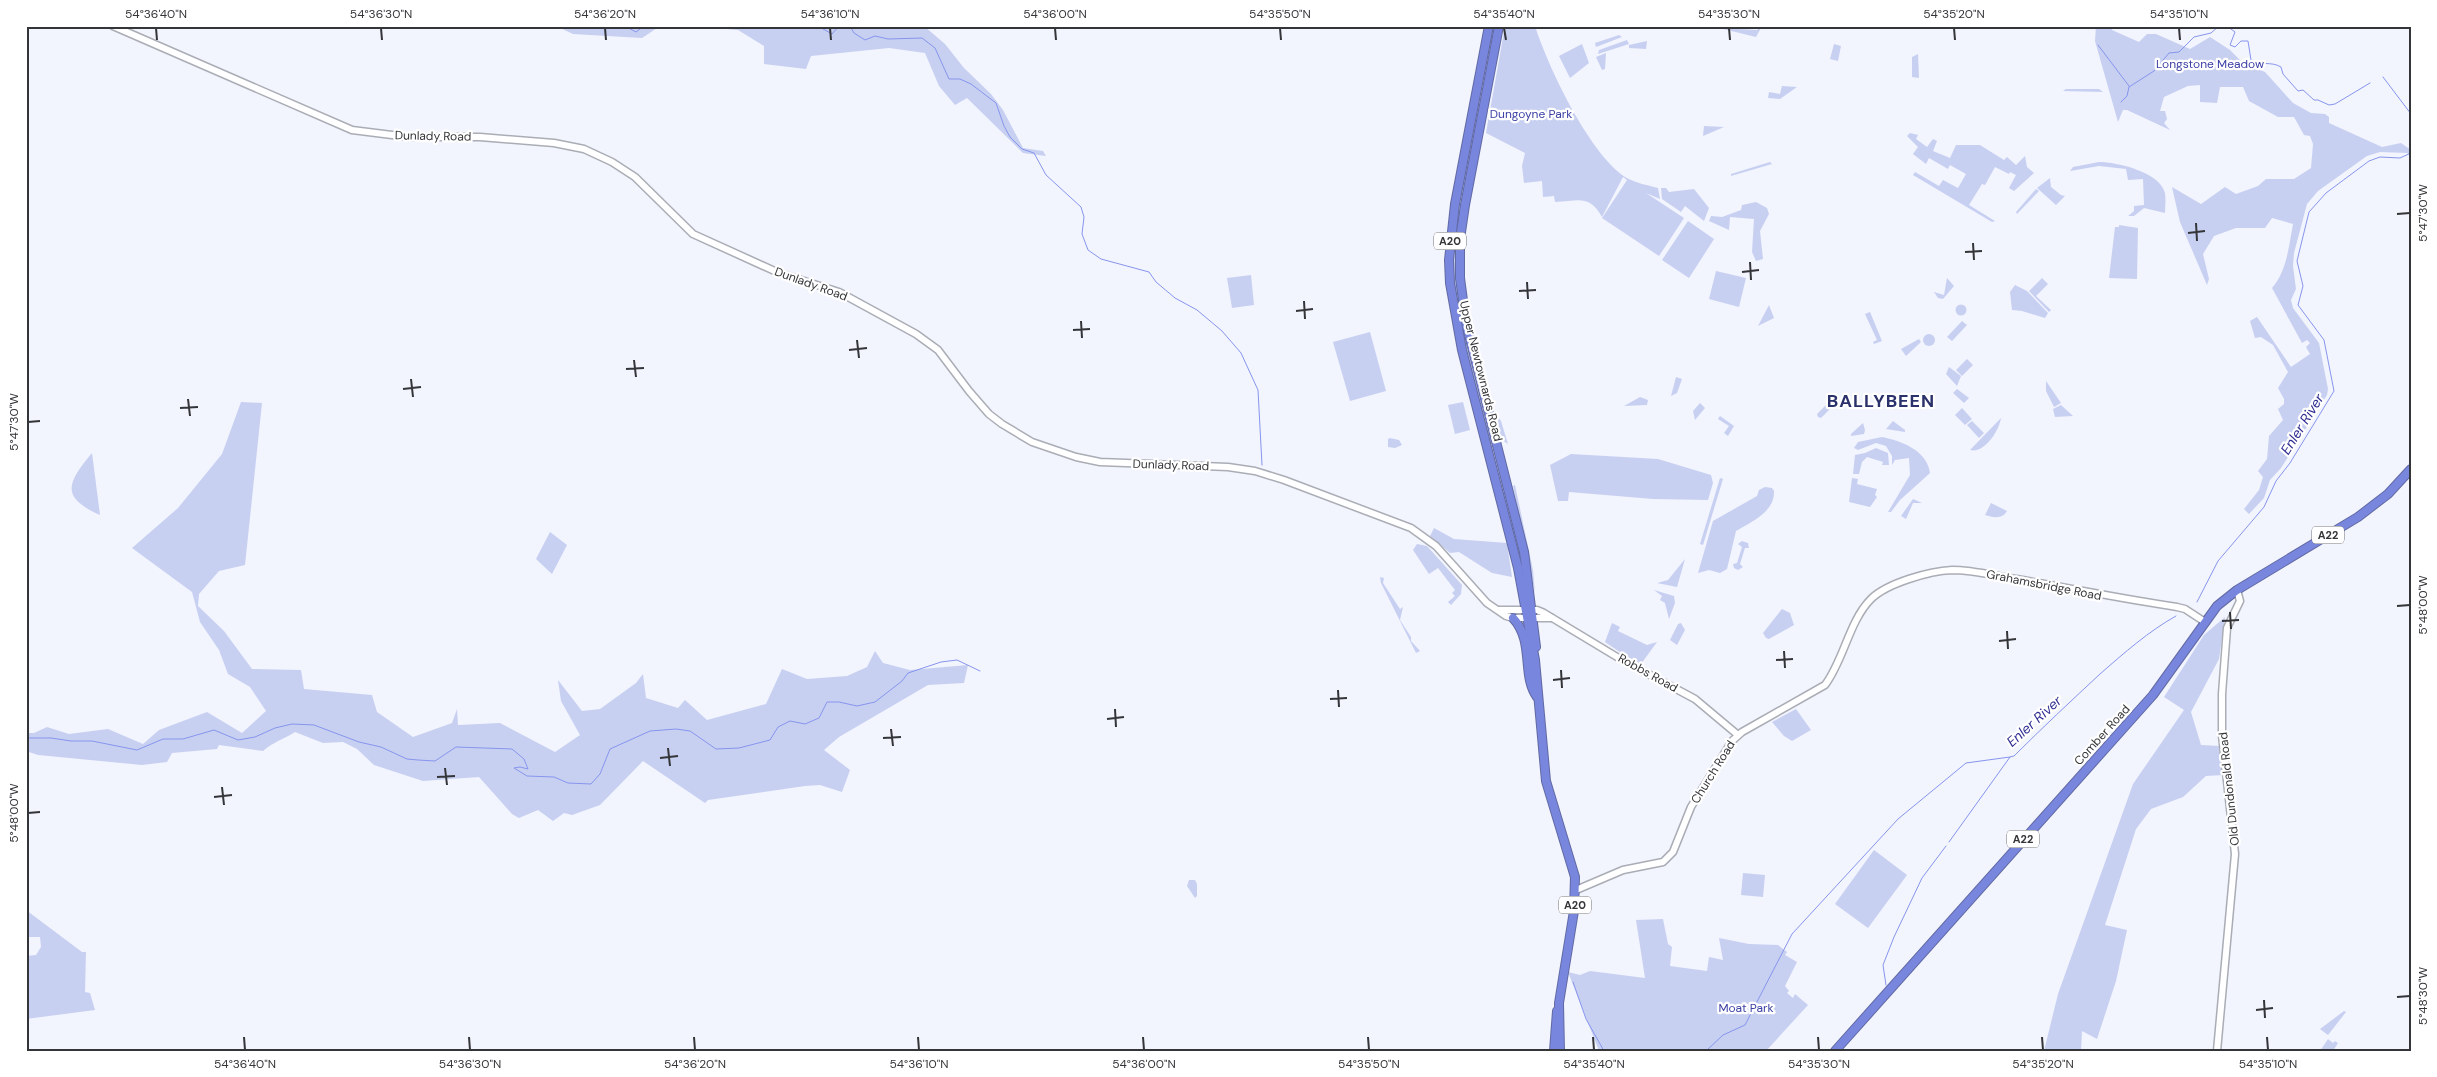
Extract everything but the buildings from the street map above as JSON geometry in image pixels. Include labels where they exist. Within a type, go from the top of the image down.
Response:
[{"type":"highway","name":"Upper Newtownards Road","points":[[1489,26],[1452,221],[1450,283],[1460,341],[1530,614]]},
{"type":"highway","name":"Upper Newtownards Road","points":[[1499,26],[1465,205],[1460,239],[1460,268],[1466,323],[1524,552],[1546,782],[1572,866],[1576,890],[1559,1008],[1556,1012],[1554,1051]]},
{"type":"highway","name":"Comber Road","points":[[1835,1051],[2153,694],[2171,673],[2217,606],[2237,590],[2358,517],[2388,494],[2411,469]]},
{"type":"highway","points":[[1513,618],[1525,640],[1531,689],[1537,698]]},
{"type":"highway","name":"Upper Newtownards Road","points":[[1559,1008],[1561,1012],[1560,1051]]},
{"type":"street","name":"Dunlady Road","points":[[113,26],[352,130],[408,137],[480,137],[554,143],[584,149],[612,162],[635,178],[693,234],[779,273],[839,292],[916,334],[938,350],[989,414],[1032,442],[1076,457],[1100,462],[1228,467],[1284,480],[1411,528],[1436,546],[1482,597],[1499,610],[1513,618],[1530,614]]},
{"type":"street","name":"Grahamsbridge Road","points":[[1881,591],[1937,572],[1972,571],[2122,599],[2177,607],[2185,609],[2205,622]]},
{"type":"street","name":"Old Dundonald Road","points":[[2217,1051],[2235,854],[2223,743],[2222,694],[2227,628],[2240,601],[2237,590]]},
{"type":"street","name":"Church Road","points":[[1576,890],[1623,870],[1663,862],[1669,858],[1677,845],[1691,807],[1710,779],[1722,756],[1738,735],[1825,686],[1833,674],[1864,608],[1881,591]]},
{"type":"street","points":[[1499,610],[1530,614]]},
{"type":"street","name":"Robbs Road","points":[[1530,614],[1540,611],[1622,660],[1695,699],[1738,735]]},
{"type":"green space","points":[[556,26],[660,26],[642,38],[573,34]]},
{"type":"green space","points":[[692,26],[924,26],[945,44],[964,68],[991,94],[1003,110],[1023,148],[1043,151],[1046,156],[1023,153],[967,98],[955,105],[939,86],[925,53],[889,48],[811,56],[806,69],[764,64],[764,46],[738,30]]},
{"type":"green space","points":[[1491,26],[1495,26],[1480,94],[1479,93]]},
{"type":"green space","name":"Dungoyne Park","points":[[1505,26],[1535,26],[1549,64],[1571,108],[1598,149],[1611,165],[1625,177],[1658,188],[1660,199],[1646,193],[1684,218],[1659,256],[1602,218],[1627,180],[1623,177],[1602,217],[1593,205],[1583,200],[1555,202],[1554,196],[1543,197],[1542,181],[1524,183],[1522,166],[1525,153],[1486,133]]},
{"type":"green space","points":[[1711,26],[1738,26],[1738,29],[1757,30],[1762,26],[1756,37]]},
{"type":"green space","name":"Longstone Meadow","points":[[2096,26],[2112,26],[2112,30],[2139,42],[2147,34],[2156,34],[2190,49],[2210,37],[2230,50],[2242,62],[2265,72],[2293,103],[2311,113],[2325,114],[2329,117],[2329,123],[2382,147],[2401,143],[2411,150],[2411,156],[2407,153],[2380,152],[2367,156],[2318,191],[2307,204],[2294,253],[2293,266],[2296,289],[2291,300],[2293,308],[2319,343],[2328,389],[2327,395],[2281,468],[2270,480],[2264,498],[2249,514],[2244,509],[2259,490],[2263,477],[2258,471],[2267,459],[2269,436],[2283,420],[2278,409],[2284,404],[2284,399],[2278,388],[2288,372],[2273,345],[2261,337],[2255,338],[2250,321],[2257,317],[2291,367],[2310,354],[2306,347],[2310,343],[2307,340],[2302,343],[2272,288],[2284,266],[2293,224],[2272,218],[2265,228],[2236,228],[2214,236],[2203,254],[2209,279],[2207,285],[2180,222],[2172,187],[2201,204],[2225,187],[2236,194],[2258,186],[2266,179],[2294,179],[2311,168],[2313,144],[2310,136],[2304,135],[2294,117],[2278,117],[2249,101],[2243,87],[2220,87],[2217,103],[2200,102],[2200,85],[2188,86],[2164,97],[2160,111],[2165,111],[2167,119],[2164,123],[2170,130],[2127,110],[2123,110],[2118,122],[2095,41]]},
{"type":"green space","points":[[1619,35],[1622,37],[1596,47],[1595,43]]},
{"type":"green space","points":[[1627,40],[1629,44],[1598,54],[1599,50]]},
{"type":"green space","points":[[1647,41],[1646,49],[1629,48],[1629,45]]},
{"type":"green space","points":[[1582,44],[1589,63],[1570,78],[1559,56]]},
{"type":"green space","points":[[1834,44],[1841,46],[1838,61],[1830,59]]},
{"type":"green space","points":[[1606,53],[1605,69],[1602,70],[1596,57]]},
{"type":"green space","points":[[1918,54],[1919,78],[1912,77],[1912,57]]},
{"type":"green space","points":[[1782,86],[1797,87],[1780,99],[1768,98],[1769,92],[1780,94]]},
{"type":"green space","points":[[2066,89],[2099,89],[2103,92],[2063,91]]},
{"type":"green space","points":[[1480,104],[1471,157],[1460,199],[1477,105]]},
{"type":"green space","points":[[1704,126],[1724,127],[1703,136]]},
{"type":"green space","points":[[1910,133],[1918,135],[1916,139],[1927,147],[1933,139],[1937,141],[1933,151],[1950,158],[1956,145],[1980,145],[2004,160],[2007,157],[2016,165],[2025,156],[2027,167],[2034,173],[2014,191],[2009,188],[2016,175],[2010,172],[2009,174],[1995,167],[1985,185],[1982,184],[1969,205],[1995,221],[1992,222],[1913,175],[1915,172],[1939,186],[1943,180],[1958,188],[1966,174],[1950,165],[1948,169],[1929,158],[1926,164],[1913,154],[1918,147],[1907,136]]},
{"type":"green space","points":[[1770,162],[1772,164],[1731,176],[1731,174]]},
{"type":"green space","points":[[2099,162],[2126,166],[2155,179],[2165,193],[2165,213],[2144,208],[2134,216],[2128,216],[2134,211],[2134,206],[2144,205],[2143,179],[2128,180],[2126,169],[2099,166],[2070,171],[2073,167]]},
{"type":"green space","points":[[2050,178],[2051,187],[2065,196],[2056,205],[2037,188]]},
{"type":"green space","points":[[1661,188],[1666,188],[1669,192],[1694,189],[1709,208],[1704,221],[1685,206],[1681,212],[1662,199]]},
{"type":"green space","points":[[2036,189],[2039,191],[2017,214],[2016,212]]},
{"type":"green space","points":[[1756,202],[1767,208],[1769,214],[1760,231],[1763,259],[1756,261],[1752,252],[1754,219],[1730,217],[1729,230],[1709,221],[1711,216],[1722,217],[1741,210],[1742,205]]},
{"type":"green space","points":[[1459,210],[1461,211],[1456,262],[1458,300],[1494,443],[1490,444],[1466,358],[1455,299],[1454,239]]},
{"type":"green space","points":[[1688,221],[1714,239],[1689,278],[1662,260]]},
{"type":"green space","points":[[2119,225],[2138,228],[2137,279],[2109,278],[2115,227],[2119,227]]},
{"type":"green space","points":[[1716,271],[1746,278],[1739,307],[1709,299]]},
{"type":"green space","points":[[1251,275],[1254,305],[1232,308],[1227,278]]},
{"type":"green space","points":[[1947,278],[1954,286],[1943,299],[1938,298],[1934,292],[1944,295]]},
{"type":"green space","points":[[2042,278],[2048,284],[2036,296],[2051,310],[2049,312],[2029,291]]},
{"type":"green space","points":[[2015,285],[2027,291],[2048,313],[2045,318],[2012,310],[2010,292]]},
{"type":"green space","points":[[1961,304],[1967,310],[1961,316],[1955,310]]},
{"type":"green space","points":[[1769,305],[1774,318],[1758,326]]},
{"type":"green space","points":[[1870,312],[1882,341],[1874,344],[1873,342],[1877,340],[1865,314]]},
{"type":"green space","points":[[1962,321],[1967,325],[1952,341],[1947,337]]},
{"type":"green space","points":[[1370,332],[1386,391],[1350,401],[1333,342]]},
{"type":"green space","points":[[1927,334],[1931,334],[1935,340],[1931,346],[1927,346],[1923,342],[1923,338]]},
{"type":"green space","points":[[1919,339],[1921,342],[1906,356],[1901,349]]},
{"type":"green space","points":[[1967,359],[1973,365],[1962,376],[1956,370]]},
{"type":"green space","points":[[1949,367],[1961,376],[1957,386],[1946,374]]},
{"type":"green space","points":[[1676,377],[1682,379],[1677,393],[1671,396]]},
{"type":"green space","points":[[2046,381],[2061,403],[2054,407],[2046,391]]},
{"type":"green space","points":[[1957,389],[1969,398],[1964,403],[1953,393]]},
{"type":"green space","points":[[1640,397],[1648,400],[1647,405],[1624,406]]},
{"type":"green space","points":[[1831,400],[1834,400],[1835,404],[1821,418],[1818,417],[1817,414]]},
{"type":"green space","points":[[241,402],[262,403],[245,565],[219,571],[199,594],[198,606],[224,631],[252,669],[301,670],[304,689],[372,695],[377,712],[413,737],[452,723],[457,709],[458,725],[500,723],[555,752],[580,735],[561,701],[558,680],[582,711],[600,709],[636,683],[643,674],[646,698],[678,708],[685,700],[707,720],[766,704],[782,669],[807,679],[847,676],[867,667],[875,651],[883,663],[910,670],[968,665],[964,683],[928,685],[839,737],[824,750],[850,770],[842,792],[820,785],[805,786],[708,800],[705,803],[643,761],[600,805],[572,815],[564,813],[553,821],[538,810],[519,818],[512,814],[479,777],[423,781],[374,765],[357,749],[343,742],[323,743],[295,732],[263,751],[219,745],[217,749],[172,753],[167,762],[142,765],[38,755],[26,751],[26,733],[34,733],[47,727],[69,734],[108,729],[143,744],[159,730],[207,712],[242,733],[266,711],[250,687],[228,674],[219,650],[200,622],[192,592],[132,548],[178,508],[222,454]]},
{"type":"green space","points":[[1463,402],[1470,430],[1455,434],[1448,405]]},
{"type":"green space","points":[[1700,403],[1705,408],[1695,420],[1693,411]]},
{"type":"green space","points":[[2061,405],[2073,416],[2055,417],[2053,409]]},
{"type":"green space","points":[[1962,408],[1972,419],[1965,425],[1955,415]]},
{"type":"green space","points":[[1495,413],[1501,421],[1508,444],[1501,439]]},
{"type":"green space","points":[[1720,416],[1734,426],[1728,436],[1724,433],[1729,426],[1718,419]]},
{"type":"green space","points":[[2001,418],[1990,440],[1980,449],[1970,450]]},
{"type":"green space","points":[[1893,421],[1905,430],[1905,432],[1886,429]]},
{"type":"green space","points":[[1972,421],[1984,433],[1979,438],[1967,425]]},
{"type":"green space","points":[[1863,423],[1864,434],[1851,436],[1851,434]]},
{"type":"green space","points":[[1882,437],[1905,444],[1919,453],[1928,465],[1930,473],[1900,500],[1891,512],[1888,512],[1910,475],[1909,458],[1895,460],[1892,465],[1892,456],[1886,446],[1876,443],[1858,450],[1854,448],[1858,442]]},
{"type":"green space","points":[[1388,439],[1399,440],[1402,445],[1395,448],[1388,447]]},
{"type":"green space","points":[[1876,448],[1888,453],[1889,465],[1882,465],[1883,462],[1867,457],[1862,462],[1859,474],[1853,474],[1855,455]]},
{"type":"green space","points":[[92,453],[100,515],[78,502],[73,495],[72,488],[77,472]]},
{"type":"green space","points":[[1571,454],[1658,459],[1711,475],[1713,483],[1708,500],[1653,499],[1569,492],[1568,501],[1558,501],[1550,465]]},
{"type":"green space","points":[[1498,459],[1521,556],[1527,593],[1496,460]]},
{"type":"green space","points":[[1720,478],[1723,479],[1703,545],[1700,544]]},
{"type":"green space","points":[[1852,478],[1858,479],[1857,484],[1877,489],[1875,495],[1877,497],[1870,507],[1849,502]]},
{"type":"green space","points":[[1515,485],[1533,570],[1535,593],[1513,486]]},
{"type":"green space","points":[[1765,487],[1772,488],[1774,491],[1771,505],[1761,516],[1736,531],[1727,569],[1720,573],[1709,570],[1698,573],[1713,521],[1757,496],[1759,490]]},
{"type":"green space","points":[[1913,499],[1922,503],[1913,503],[1906,519],[1901,516]]},
{"type":"green space","points":[[1991,503],[2007,511],[2000,517],[1985,515]]},
{"type":"green space","points":[[1434,528],[1454,539],[1507,543],[1512,577],[1492,573],[1459,552],[1450,553],[1430,536]]},
{"type":"green space","points":[[550,532],[567,545],[552,574],[536,559]]},
{"type":"green space","points":[[1742,541],[1748,543],[1749,548],[1745,548],[1740,564],[1743,567],[1738,570],[1734,568],[1733,564],[1737,563],[1742,547],[1738,544]]},
{"type":"green space","points":[[1417,544],[1427,546],[1462,585],[1461,594],[1451,605],[1448,602],[1455,596],[1452,593],[1455,590],[1438,568],[1429,574],[1413,550]]},
{"type":"green space","points":[[1685,559],[1677,587],[1657,583],[1668,580]]},
{"type":"green space","points":[[1380,577],[1384,578],[1383,583],[1400,609],[1403,607],[1400,620],[1411,637],[1411,641],[1420,651],[1416,653],[1381,583]]},
{"type":"green space","points":[[1654,590],[1674,596],[1675,603],[1669,619],[1665,603],[1660,600],[1662,596]]},
{"type":"green space","points":[[1782,609],[1790,613],[1794,625],[1769,639],[1766,638],[1763,633]]},
{"type":"green space","points":[[2225,617],[2219,659],[2191,712],[2201,745],[2219,746],[2223,775],[2206,776],[2183,797],[2151,809],[2136,829],[2105,925],[2127,930],[2116,981],[2097,1039],[2082,1031],[2081,1051],[2044,1051],[2058,994],[2133,784],[2184,710],[2164,697],[2204,635]]},
{"type":"green space","points":[[1612,623],[1620,627],[1618,631],[1647,645],[1657,642],[1641,664],[1636,663],[1605,642]]},
{"type":"green space","points":[[1681,623],[1685,630],[1677,645],[1670,640],[1678,624]]},
{"type":"green space","points":[[1796,709],[1811,730],[1792,741],[1784,736],[1772,722]]},
{"type":"green space","points":[[1874,850],[1907,875],[1868,928],[1835,904]]},
{"type":"green space","points":[[1743,873],[1765,875],[1763,897],[1741,895]]},
{"type":"green space","points":[[1189,880],[1195,880],[1197,884],[1197,896],[1195,898],[1187,886]]},
{"type":"green space","points":[[26,910],[82,952],[86,952],[85,992],[90,993],[95,1010],[26,1019],[26,956],[36,955],[41,947],[40,937],[26,937]]},
{"type":"green space","name":"Moat Park","points":[[1663,919],[1668,944],[1672,947],[1670,966],[1707,971],[1709,957],[1723,960],[1719,938],[1749,944],[1778,945],[1787,952],[1785,955],[1797,962],[1785,986],[1789,991],[1787,993],[1793,998],[1795,994],[1808,1005],[1766,1051],[1599,1051],[1568,972],[1580,975],[1590,971],[1645,978],[1636,920]]},
{"type":"green space","points":[[2344,1011],[2346,1012],[2328,1035],[2320,1029]]},
{"type":"green space","points":[[2328,1039],[2333,1043],[2335,1041],[2338,1043],[2333,1051],[2320,1051]]},
{"type":"waterway","points":[[625,26],[636,32],[644,26]]},
{"type":"waterway","points":[[818,26],[832,34],[839,26]]},
{"type":"waterway","points":[[850,26],[854,33],[865,40],[875,36],[888,39],[922,38],[935,48],[949,79],[960,79],[971,84],[996,103],[1010,137],[1022,149],[1034,153],[1046,175],[1081,207],[1084,217],[1082,234],[1088,250],[1101,259],[1149,272],[1156,282],[1175,298],[1197,310],[1222,331],[1241,353],[1258,390],[1262,465]]},
{"type":"waterway","points":[[2129,87],[2154,71],[2169,53],[2179,52],[2194,37],[2211,33],[2219,26]]},
{"type":"waterway","points":[[2227,26],[2235,32],[2230,45],[2235,47],[2241,41],[2248,41],[2251,60],[2281,67],[2283,74],[2298,91],[2303,90],[2314,100],[2329,105],[2335,104],[2370,83]]},
{"type":"waterway","points":[[2098,45],[2129,86]]},
{"type":"waterway","points":[[2383,77],[2411,114]]},
{"type":"waterway","points":[[2121,102],[2127,96],[2129,87]]},
{"type":"waterway","name":"Enler River","points":[[2197,602],[2218,561],[2264,507],[2276,481],[2290,463],[2334,391],[2324,340],[2298,305],[2303,286],[2297,261],[2309,212],[2326,193],[2369,161],[2380,157],[2400,158],[2411,153]]},
{"type":"waterway","name":"Enler River","points":[[1949,842],[2010,757],[2014,756],[2118,658],[2146,635],[2176,616]]},
{"type":"waterway","points":[[26,738],[92,741],[137,750],[163,739],[183,739],[214,730],[238,740],[255,737],[275,728],[292,724],[314,725],[359,742],[381,747],[407,759],[435,761],[456,747],[512,749],[524,759],[528,769],[514,768],[527,776],[554,777],[568,783],[591,784],[600,774],[610,749],[650,731],[676,729],[690,731],[716,749],[739,748],[770,740],[778,727],[790,721],[805,724],[819,718],[827,702],[839,702],[857,706],[875,702],[902,681],[908,673],[941,662],[957,660],[980,671]]},
{"type":"waterway","points":[[1706,1051],[1723,1035],[1745,1025],[1792,934],[1898,819],[1966,763],[2010,757]]},
{"type":"waterway","name":"Enler River","points":[[1886,985],[1883,965],[1894,937],[1922,878],[1946,846]]},
{"type":"waterway","points":[[1573,982],[1586,1019],[1604,1051]]},
{"type":"district","name":"BALLYBEEN","points":[[1881,401]]}]
